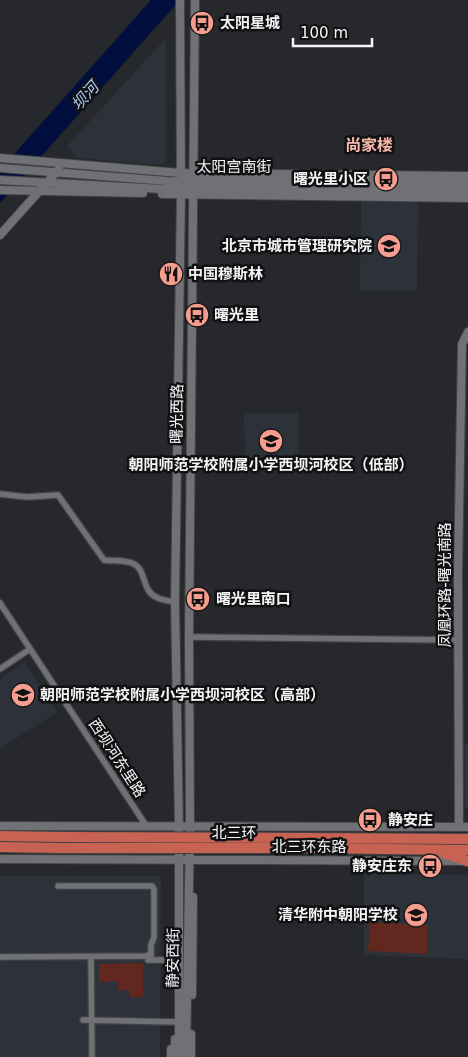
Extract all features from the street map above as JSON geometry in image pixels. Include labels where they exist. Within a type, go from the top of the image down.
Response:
[{"type":"highway","name":"北三环","points":[[0,836],[305,843],[468,850]]},
{"type":"highway","name":"北三环","points":[[0,847],[60,848],[468,838]]},
{"type":"highway","points":[[431,848],[468,861]]},
{"type":"main road","name":"曙光西路","points":[[179,827],[175,602],[180,184],[180,0]]},
{"type":"main road","name":"曙光西路","points":[[190,860],[189,637],[197,2]]},
{"type":"main road","name":"太阳宫南街","points":[[0,158],[64,163],[180,184]]},
{"type":"main road","points":[[0,234],[64,163]]},
{"type":"main road","name":"太阳宫南街","points":[[0,168],[180,184],[468,190]]},
{"type":"main road","name":"太阳宫南街","points":[[194,184],[468,176]]},
{"type":"main road","name":"太阳宫南街","points":[[0,180],[162,189],[180,184]]},
{"type":"main road","name":"太阳宫南街","points":[[0,190],[39,192],[180,184],[468,182]]},
{"type":"main road","name":"太阳宫南街","points":[[194,184],[468,198]]},
{"type":"main road","name":"凤凰环路-曙光南路","points":[[459,827],[458,572],[462,344],[468,332]]},
{"type":"main road","points":[[459,737],[468,737]]},
{"type":"main road","points":[[0,826],[179,827]]},
{"type":"main road","name":"北三环东路","points":[[179,827],[468,826]]},
{"type":"main road","points":[[125,860],[126,827]]},
{"type":"main road","name":"静安西街","points":[[179,827],[175,860],[179,1057]]},
{"type":"main road","points":[[244,860],[245,827]]},
{"type":"main road","name":"北三环东路","points":[[0,860],[468,861]]},
{"type":"main road","points":[[190,860],[193,955],[191,1057]]},
{"type":"main road","name":"静安西街","points":[[186,1057],[190,860]]},
{"type":"main road","points":[[187,972],[193,955]]},
{"type":"main road","points":[[171,1057],[171,1049],[175,1047],[177,1022]]},
{"type":"street","points":[[0,494],[27,498],[58,495],[104,560],[132,563],[140,569],[146,587],[152,595],[158,599],[175,602]]},
{"type":"street","name":"西坝河东里路","points":[[0,603],[147,827]]},
{"type":"street","points":[[189,637],[458,640]]},
{"type":"street","points":[[0,669],[30,649]]},
{"type":"street","points":[[58,886],[152,886],[154,889],[154,937],[150,958]]},
{"type":"street","points":[[0,957],[145,956],[176,960]]},
{"type":"street","points":[[91,957],[92,1057]]},
{"type":"street","points":[[83,1020],[177,1022]]},
{"type":"shaded area","points":[[166,38],[166,160],[162,165],[77,158],[67,146]]},
{"type":"shaded area","name":"北京市城市管理研究院","points":[[361,201],[418,202],[417,291],[360,291]]},
{"type":"shaded area","name":"朝阳师范学校附属小学西坝河校区（低部）","points":[[298,413],[298,469],[245,469],[244,414]]},
{"type":"shaded area","name":"朝阳师范学校附属小学西坝河校区（高部）","points":[[25,662],[57,712],[0,749],[0,679]]},
{"type":"shaded area","points":[[465,744],[468,744],[468,808],[465,808]]},
{"type":"shaded area","name":"清华附中朝阳学校","points":[[364,873],[468,875],[468,959],[364,955]]},
{"type":"shaded area","points":[[0,876],[161,876],[160,1057],[0,1057]]},
{"type":"shaded area","points":[[370,922],[427,925],[427,954],[368,951]]},
{"type":"shaded area","points":[[143,963],[143,997],[130,997],[129,990],[118,990],[118,981],[99,982],[99,964]]},
{"type":"water","name":"坝河","points":[[151,0],[180,0],[0,203],[0,170]]},
{"type":"place","name":"太阳星城","points":[[202,23]]},
{"type":"place","name":"曙光里小区","points":[[386,179]]},
{"type":"place","name":"北京市城市管理研究院","points":[[389,246]]},
{"type":"place","name":"中国穆斯林","points":[[171,274]]},
{"type":"place","name":"曙光里","points":[[197,315]]},
{"type":"place","name":"朝阳师范学校附属小学西坝河校区（低部）","points":[[271,441]]},
{"type":"place","name":"曙光里南口","points":[[198,599]]},
{"type":"place","name":"朝阳师范学校附属小学西坝河校区（高部）","points":[[23,695]]},
{"type":"place","name":"静安庄","points":[[370,820]]},
{"type":"place","name":"静安庄东","points":[[430,866]]},
{"type":"place","name":"清华附中朝阳学校","points":[[416,915]]},
{"type":"district","name":"尚家楼","points":[[369,145]]}]
